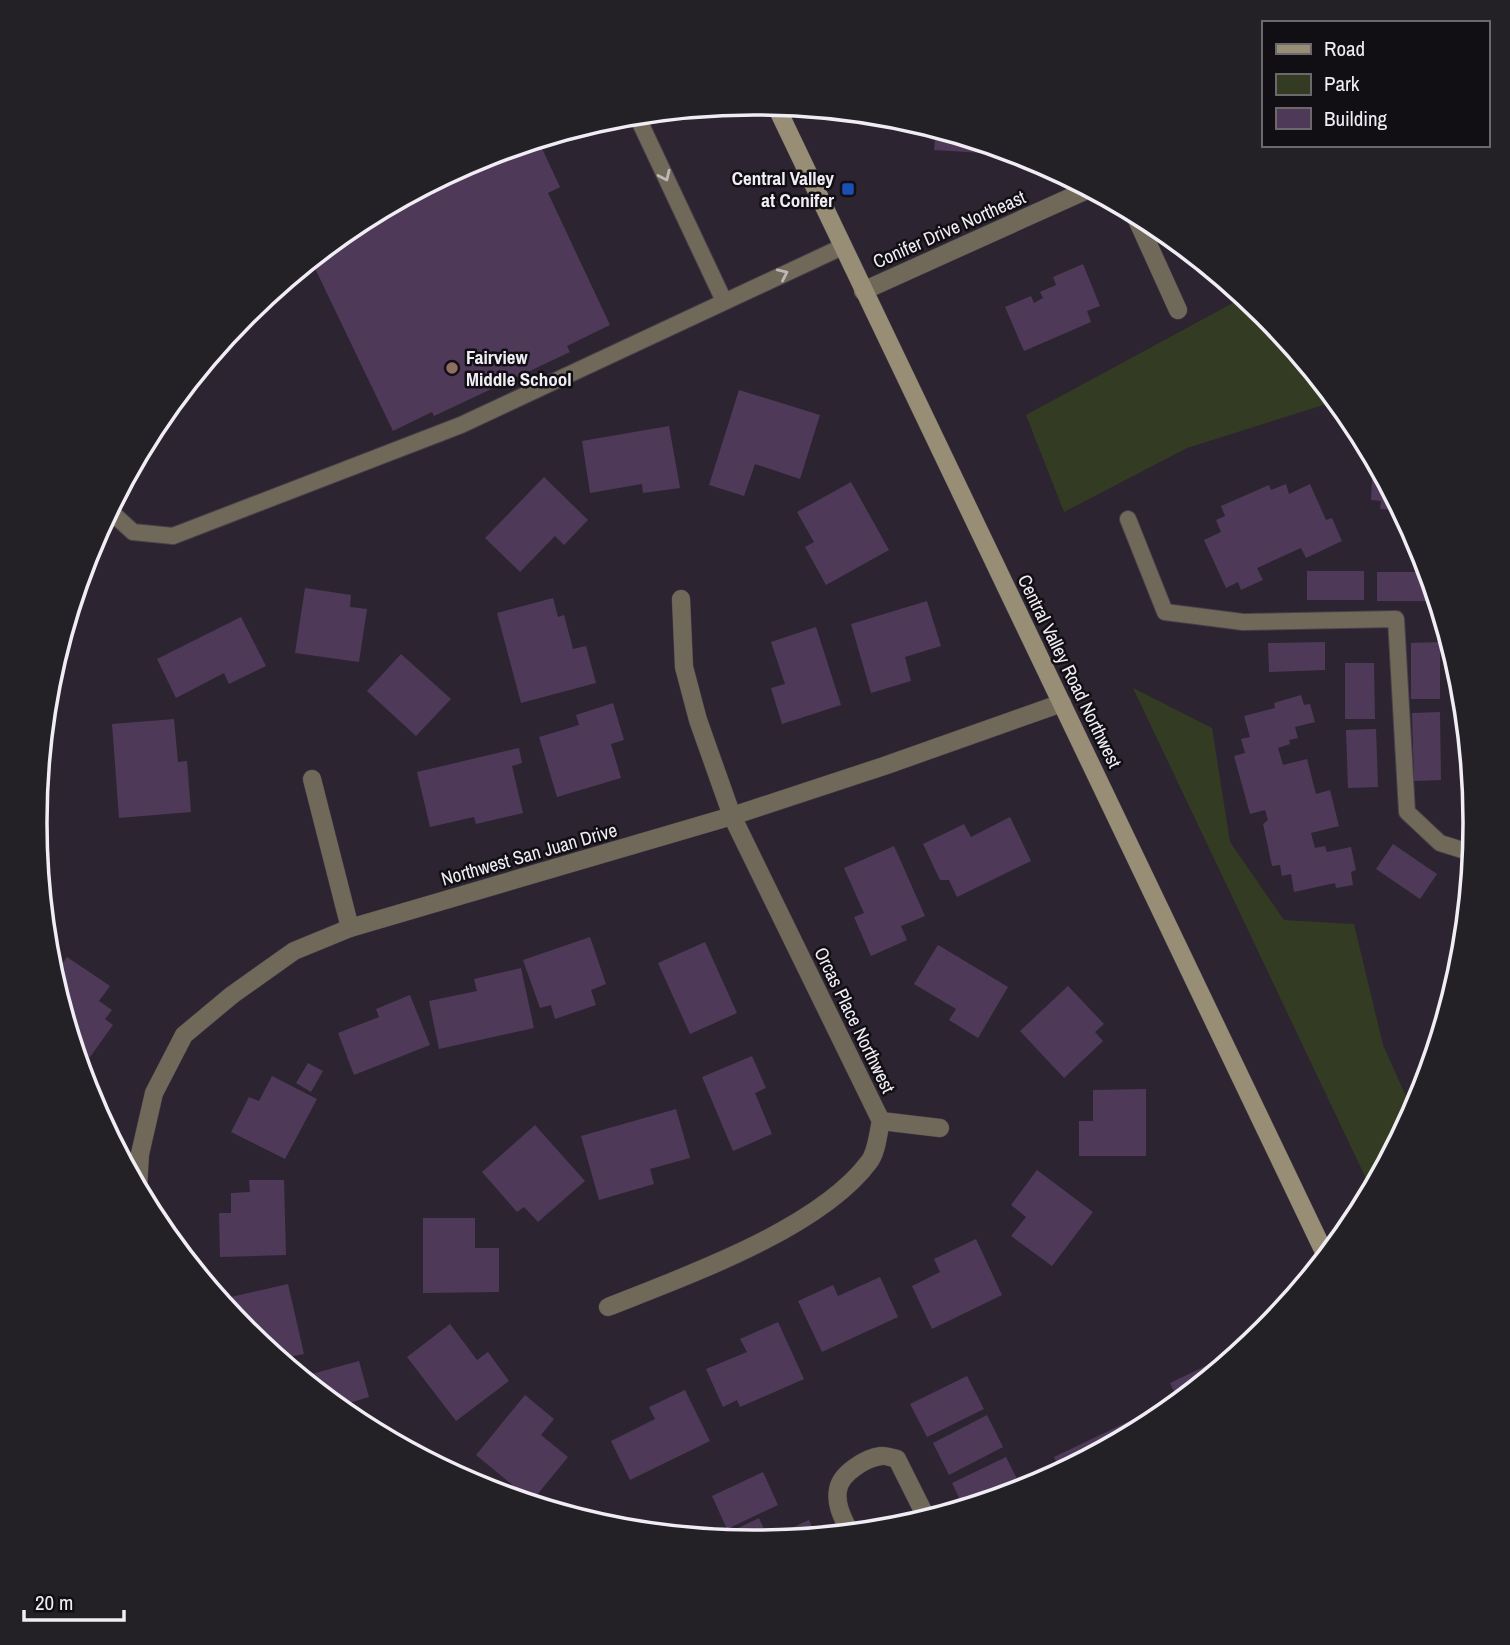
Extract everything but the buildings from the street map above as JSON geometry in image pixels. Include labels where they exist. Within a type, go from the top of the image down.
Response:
[{"type":"main road","name":"Central Valley Road Northwest","points":[[780,116],[1321,1246]]},
{"type":"street","name":"Conifer Drive Northeast","points":[[863,291],[1079,194]]},
{"type":"street","points":[[1142,230],[1178,310]]},
{"type":"street","name":"Orcas Place Northwest","points":[[608,1307],[692,1273],[774,1235],[839,1195],[871,1160],[881,1121],[732,816],[698,720],[684,667],[681,599]]},
{"type":"street","name":"Northwest San Juan Drive","points":[[139,1171],[153,1093],[184,1035],[232,995],[294,951],[350,928],[732,816],[1062,703]]},
{"type":"street","points":[[312,779],[350,928]]},
{"type":"street","points":[[881,1121],[940,1128]]},
{"type":"street","points":[[846,1524],[840,1512],[837,1490],[844,1476],[881,1456],[897,1459],[922,1510]]},
{"type":"lane","points":[[641,124],[724,301]]},
{"type":"lane","points":[[117,517],[133,532],[173,536],[461,425],[842,247]]},
{"type":"lane","points":[[1128,519],[1165,612],[1243,622],[1396,619],[1407,812],[1440,843],[1462,850]]},
{"type":"green space","points":[[1235,302],[1287,356],[1325,404],[1187,448],[1064,512],[1026,415]]},
{"type":"green space","points":[[1133,688],[1212,728],[1230,842],[1284,920],[1354,924],[1383,1045],[1407,1098],[1366,1179]]},
{"type":"place","name":"Central Valley at Conifer","points":[[848,189]]},
{"type":"place","name":"Fairview Middle School","points":[[452,368]]}]
